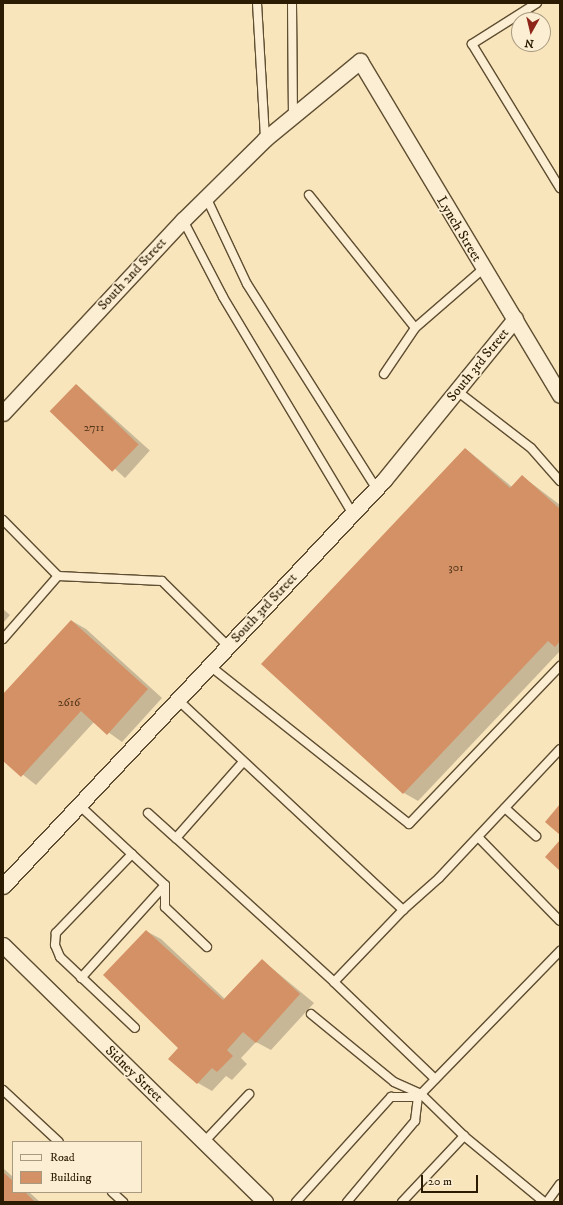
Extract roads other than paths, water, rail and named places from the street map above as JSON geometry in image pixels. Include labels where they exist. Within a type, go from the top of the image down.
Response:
[{"type":"street","name":"South 2nd Street","points":[[3,413],[182,220],[265,139],[293,118],[360,62]]},
{"type":"street","name":"Lynch Street","points":[[360,62],[483,270],[560,395]]},
{"type":"street","name":"South 3rd Street","points":[[3,886],[353,514],[515,320]]},
{"type":"street","name":"Sidney Street","points":[[3,945],[265,1202]]},
{"type":"lane","points":[[257,3],[265,139]]},
{"type":"lane","points":[[292,3],[293,118]]},
{"type":"lane","points":[[537,3],[472,44],[560,188]]},
{"type":"lane","points":[[308,194],[415,328]]},
{"type":"lane","points":[[206,197],[247,284],[376,488]]},
{"type":"lane","points":[[182,220],[223,297],[353,514]]},
{"type":"lane","points":[[384,374],[415,328],[483,270]]},
{"type":"lane","points":[[457,391],[531,448],[560,481]]},
{"type":"lane","points":[[3,520],[58,576],[162,581],[228,646]]},
{"type":"lane","points":[[3,639],[58,576]]},
{"type":"lane","points":[[210,666],[409,824],[560,666]]},
{"type":"lane","points":[[178,700],[404,910]]},
{"type":"lane","points":[[334,982],[478,837],[560,750]]},
{"type":"lane","points":[[176,838],[243,762]]},
{"type":"lane","points":[[79,805],[165,885],[165,908],[207,947]]},
{"type":"lane","points":[[505,808],[536,836]]},
{"type":"lane","points":[[148,813],[334,982],[435,1079]]},
{"type":"lane","points":[[478,837],[560,920]]},
{"type":"lane","points":[[132,854],[56,933],[60,958],[135,1028]]},
{"type":"lane","points":[[81,978],[165,885]]},
{"type":"lane","points":[[347,1202],[415,1121],[419,1095],[560,951]]},
{"type":"lane","points":[[311,1014],[394,1082],[419,1095],[464,1136],[545,1202],[560,1184]]},
{"type":"lane","points":[[3,1090],[58,1141]]},
{"type":"lane","points":[[204,1142],[249,1094]]},
{"type":"lane","points":[[296,1202],[391,1097],[419,1095]]},
{"type":"lane","points":[[402,1202],[464,1136]]},
{"type":"lane","points":[[113,1193],[123,1202]]}]
